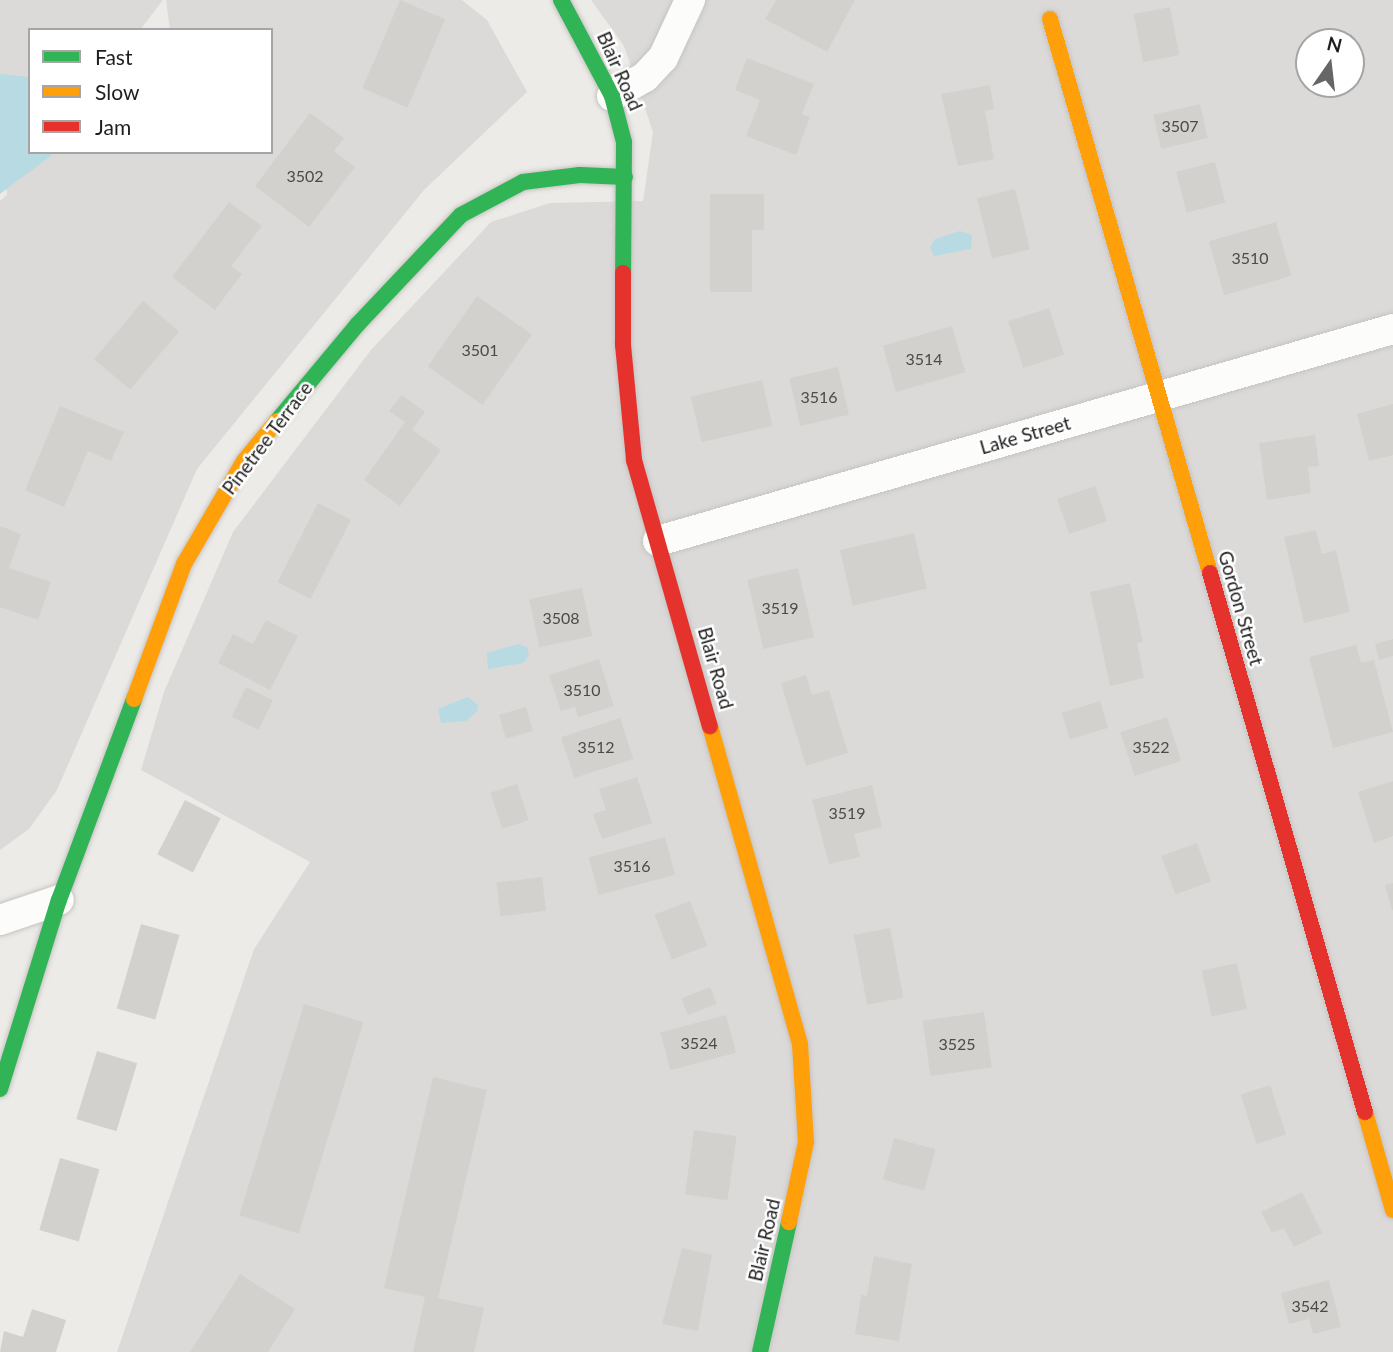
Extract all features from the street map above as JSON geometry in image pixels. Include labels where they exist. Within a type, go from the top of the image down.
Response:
[{"type":"street","name":"Blair Road","points":[[561,0],[612,96],[624,142],[626,408],[634,460],[792,1007],[806,1091],[798,1187],[760,1352]]},
{"type":"street","points":[[612,96],[645,77],[663,58],[690,0]]},
{"type":"street","name":"Gordon Street","points":[[1050,19],[1393,1210]]},
{"type":"street","name":"Pinetree Terrace","points":[[0,1089],[59,900],[184,564],[244,461],[357,326],[461,215],[523,182],[580,175],[625,177]]},
{"type":"street","name":"Lake Street","points":[[658,541],[1393,328]]},
{"type":"street","points":[[0,920],[59,900]]},
{"type":"shaded area","points":[[0,0],[163,0],[142,28],[28,28],[28,97],[0,76]]},
{"type":"shaded area","points":[[166,0],[462,0],[487,20],[527,92],[424,190],[197,469],[57,790],[29,829],[0,850],[0,201],[7,195],[5,160],[35,154],[273,154],[273,28],[170,28]]},
{"type":"shaded area","points":[[591,0],[1393,0],[1393,1352],[117,1352],[254,949],[310,862],[141,770],[164,692],[233,532],[371,350],[491,222],[550,203],[643,201],[653,132],[624,46]]},
{"type":"water","points":[[0,74],[28,77],[28,154],[53,154],[0,194]]},
{"type":"water","points":[[960,231],[972,235],[971,249],[934,256],[930,247],[935,239]]},
{"type":"water","points":[[518,644],[527,647],[529,656],[523,663],[488,669],[487,653]]},
{"type":"water","points":[[468,697],[478,705],[477,711],[466,721],[441,723],[438,709]]},
{"type":"building","points":[[400,0],[445,19],[408,108],[362,88]]},
{"type":"building","points":[[776,0],[855,0],[827,52],[765,19]]},
{"type":"building","points":[[1170,7],[1179,55],[1143,62],[1134,14]]},
{"type":"building","points":[[747,58],[814,84],[802,114],[810,117],[796,155],[746,136],[760,100],[735,90]]},
{"type":"building","points":[[990,85],[994,109],[985,111],[994,159],[958,166],[941,94]]},
{"type":"building","points":[[1200,104],[1208,138],[1161,149],[1153,115]]},
{"type":"building","points":[[310,113],[344,138],[334,151],[355,167],[309,227],[255,186]]},
{"type":"building","points":[[1215,162],[1225,203],[1186,212],[1176,172]]},
{"type":"building","points":[[1015,189],[1030,249],[992,259],[977,198]]},
{"type":"building","points":[[710,194],[764,194],[764,230],[752,230],[752,292],[710,292]]},
{"type":"building","points":[[229,202],[262,226],[231,266],[242,274],[215,310],[172,277]]},
{"type":"building","points":[[1276,222],[1291,276],[1224,295],[1209,241]]},
{"type":"building","points":[[477,296],[532,334],[483,405],[428,366]]},
{"type":"building","points":[[143,301],[179,331],[130,389],[94,359]]},
{"type":"building","points":[[1049,308],[1064,355],[1023,368],[1008,321]]},
{"type":"building","points":[[952,326],[965,372],[896,392],[883,346]]},
{"type":"building","points":[[838,367],[849,415],[800,426],[789,378]]},
{"type":"building","points":[[762,380],[773,426],[701,442],[691,396]]},
{"type":"building","points":[[402,395],[425,412],[412,430],[441,450],[400,506],[364,480],[405,422],[389,411]]},
{"type":"building","points":[[1393,404],[1393,455],[1369,461],[1357,414]]},
{"type":"building","points":[[60,406],[124,432],[111,461],[88,451],[64,507],[25,490]]},
{"type":"building","points":[[1315,435],[1319,466],[1308,467],[1311,493],[1267,500],[1259,443]]},
{"type":"building","points":[[1095,486],[1107,521],[1069,534],[1057,499]]},
{"type":"building","points":[[318,503],[351,520],[311,599],[278,582]]},
{"type":"building","points":[[0,526],[21,534],[9,568],[51,582],[38,620],[0,607]]},
{"type":"building","points":[[1316,530],[1322,554],[1336,550],[1350,612],[1304,623],[1284,537]]},
{"type":"building","points":[[914,533],[927,589],[853,606],[840,550]]},
{"type":"building","points":[[798,568],[814,637],[763,649],[747,580]]},
{"type":"building","points":[[1130,583],[1143,642],[1137,643],[1144,678],[1110,686],[1090,592]]},
{"type":"building","points":[[582,588],[592,636],[539,647],[529,599]]},
{"type":"building","points":[[266,620],[298,636],[270,690],[218,663],[233,634],[253,644]]},
{"type":"building","points":[[1393,639],[1393,656],[1379,660],[1375,644]]},
{"type":"building","points":[[1356,645],[1361,663],[1374,660],[1393,732],[1333,748],[1309,657]]},
{"type":"building","points":[[599,659],[614,706],[578,717],[575,707],[561,711],[549,675]]},
{"type":"building","points":[[806,675],[812,695],[829,690],[848,753],[806,766],[781,683]]},
{"type":"building","points":[[246,687],[273,700],[258,730],[232,717]]},
{"type":"building","points":[[1100,701],[1108,728],[1070,739],[1062,713]]},
{"type":"building","points":[[526,707],[533,731],[506,739],[499,715]]},
{"type":"building","points":[[1167,717],[1181,761],[1135,776],[1120,732]]},
{"type":"building","points":[[620,718],[633,759],[574,778],[561,737]]},
{"type":"building","points":[[637,777],[652,823],[602,839],[593,814],[606,810],[599,789]]},
{"type":"building","points":[[1393,781],[1393,836],[1374,843],[1358,792]]},
{"type":"building","points":[[517,784],[529,820],[502,829],[490,793]]},
{"type":"building","points":[[872,785],[882,827],[854,834],[860,857],[829,864],[812,800]]},
{"type":"building","points":[[185,800],[221,818],[193,873],[157,854]]},
{"type":"building","points":[[665,837],[675,875],[599,895],[589,857]]},
{"type":"building","points":[[1197,843],[1211,882],[1175,895],[1161,856]]},
{"type":"building","points":[[542,877],[546,911],[500,916],[496,883]]},
{"type":"building","points":[[1393,883],[1393,910],[1392,910],[1385,885]]},
{"type":"building","points":[[690,901],[707,946],[672,959],[655,915]]},
{"type":"building","points":[[141,924],[179,935],[155,1020],[117,1009]]},
{"type":"building","points":[[890,928],[904,998],[867,1005],[854,935]]},
{"type":"building","points":[[1237,963],[1247,1009],[1212,1016],[1202,970]]},
{"type":"building","points":[[710,987],[717,1004],[688,1015],[681,999]]},
{"type":"building","points":[[304,1004],[363,1022],[299,1233],[239,1215]]},
{"type":"building","points":[[984,1012],[992,1067],[930,1076],[923,1021]]},
{"type":"building","points":[[726,1015],[736,1053],[670,1070],[660,1033]]},
{"type":"building","points":[[97,1051],[137,1063],[116,1131],[76,1119]]},
{"type":"building","points":[[433,1077],[487,1090],[438,1298],[484,1308],[474,1352],[413,1352],[425,1297],[384,1288]]},
{"type":"building","points":[[1270,1085],[1286,1134],[1257,1144],[1241,1095]]},
{"type":"building","points":[[694,1130],[737,1136],[728,1200],[685,1194]]},
{"type":"building","points":[[894,1138],[936,1149],[924,1191],[883,1180]]},
{"type":"building","points":[[60,1158],[99,1169],[79,1241],[39,1230]]},
{"type":"building","points":[[1302,1192],[1322,1233],[1294,1247],[1284,1228],[1272,1233],[1261,1212]]},
{"type":"building","points":[[682,1248],[712,1255],[698,1331],[662,1324]]},
{"type":"building","points":[[874,1256],[912,1264],[899,1341],[855,1334],[861,1295],[867,1296]]},
{"type":"building","points":[[240,1274],[295,1309],[268,1352],[190,1352]]},
{"type":"building","points":[[1329,1280],[1341,1327],[1313,1334],[1309,1319],[1289,1324],[1281,1293]]},
{"type":"building","points":[[32,1309],[66,1320],[56,1352],[0,1352],[4,1331],[23,1337]]},
{"type":"traffic: fast","points":[[561,0],[612,96],[624,142],[623,273]]},
{"type":"traffic: fast","points":[[277,421],[357,325],[461,215],[523,182],[580,175],[625,177]]},
{"type":"traffic: fast","points":[[0,1089],[59,900],[134,699]]},
{"type":"traffic: fast","points":[[760,1352],[789,1222]]},
{"type":"traffic: slow","points":[[1050,19],[1210,573]]},
{"type":"traffic: slow","points":[[134,699],[184,564],[244,461],[277,421]]},
{"type":"traffic: slow","points":[[710,726],[800,1044],[806,1142],[789,1222]]},
{"type":"traffic: slow","points":[[1365,1112],[1393,1210]]},
{"type":"traffic: jam","points":[[623,273],[623,345],[634,460],[710,726]]},
{"type":"traffic: jam","points":[[1210,573],[1365,1112]]}]
